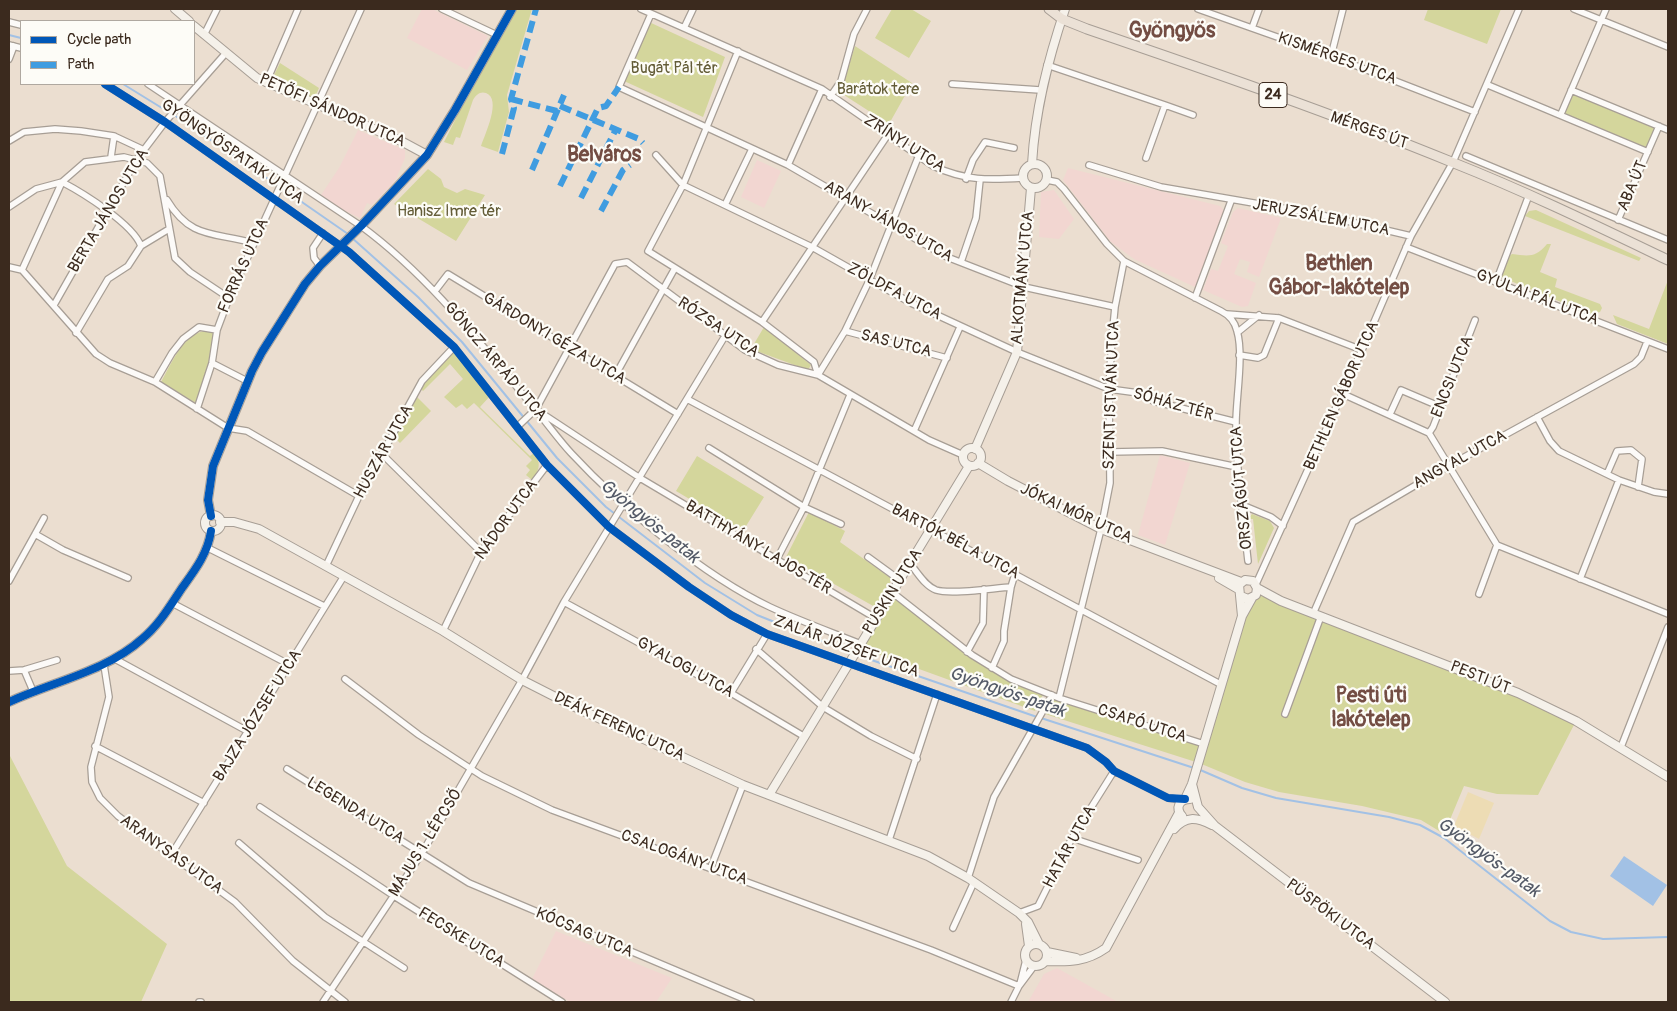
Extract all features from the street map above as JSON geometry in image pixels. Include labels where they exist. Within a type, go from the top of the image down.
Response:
[{"type":"main road","name":"24","points":[[1049,9],[1062,18]]},
{"type":"main road","name":"MÉRGES ÚT","points":[[1062,18],[1453,162],[1668,260]]},
{"type":"street","points":[[175,9],[188,20]]},
{"type":"street","points":[[204,35],[217,9]]},
{"type":"street","points":[[266,83],[298,9]]},
{"type":"street","name":"FORRÁS UTCA","points":[[197,409],[212,363],[217,330],[229,298],[361,9]]},
{"type":"street","points":[[442,9],[497,35]]},
{"type":"street","points":[[211,531],[205,524],[211,516],[208,500],[213,466],[262,352],[287,311],[320,266],[361,226],[427,154],[455,110],[512,9]]},
{"type":"street","points":[[641,9],[822,89],[788,165]]},
{"type":"street","points":[[684,28],[693,9]]},
{"type":"street","points":[[830,97],[838,89],[854,34],[867,9]]},
{"type":"street","points":[[1032,164],[1044,167],[1048,173],[1048,180],[1044,186],[1031,188],[1023,178],[1023,172],[1032,164],[1034,129],[1040,90],[1065,9]]},
{"type":"street","name":"KISMÉRGES UTCA","points":[[1198,9],[1331,56],[1475,112]]},
{"type":"street","points":[[1252,28],[1259,9]]},
{"type":"street","points":[[1331,56],[1343,9]]},
{"type":"street","name":"BETHLEN GÁBOR UTCA","points":[[1249,589],[1283,526],[1343,394],[1411,236],[1453,162],[1488,85],[1519,9]]},
{"type":"street","points":[[1574,9],[1668,47]]},
{"type":"street","points":[[1560,114],[1606,9]]},
{"type":"street","points":[[651,14],[619,87],[707,128]]},
{"type":"street","name":"PETŐFI SÁNDOR UTCA","points":[[195,27],[225,54],[266,83],[427,154]]},
{"type":"street","points":[[9,59],[12,46]]},
{"type":"street","points":[[738,51],[683,185],[648,251],[762,322],[814,362],[818,375],[914,431],[963,455]]},
{"type":"street","name":"BERTA JÁNOS UTCA","points":[[54,305],[106,212],[144,150],[166,121],[225,54]]},
{"type":"street","points":[[1047,65],[1193,115]]},
{"type":"street","points":[[952,84],[1040,90]]},
{"type":"street","name":"GYÖNGYÖSPATAK UTCA","points":[[107,85],[166,121],[340,246]]},
{"type":"street","name":"GYÖNGYÖSPATAK UTCA","points":[[149,85],[178,108],[361,226]]},
{"type":"street","points":[[1488,85],[1648,152]]},
{"type":"street","name":"ZRÍNYI UTCA","points":[[822,89],[830,97],[889,133],[933,166],[966,178],[980,180],[1023,178]]},
{"type":"street","points":[[1571,90],[1668,130]]},
{"type":"street","points":[[1146,158],[1165,105]]},
{"type":"street","name":"ABA ÚT","points":[[1618,220],[1659,126]]},
{"type":"street","name":"ARANY JÁNOS UTCA","points":[[707,128],[788,165],[890,225],[961,262],[1024,287],[1115,307]]},
{"type":"street","points":[[9,141],[24,132],[55,129],[114,136],[144,150]]},
{"type":"street","points":[[762,322],[889,133]]},
{"type":"street","points":[[111,157],[114,136]]},
{"type":"street","points":[[966,178],[973,160],[985,142],[1014,148]]},
{"type":"street","points":[[725,205],[752,149]]},
{"type":"street","points":[[656,155],[683,185]]},
{"type":"street","points":[[818,375],[845,331],[869,281],[919,155]]},
{"type":"street","points":[[1466,156],[1668,240]]},
{"type":"street","points":[[22,270],[62,182],[85,162],[111,157],[138,159],[147,163],[160,176],[175,258],[180,264],[229,298]]},
{"type":"street","name":"JERUZSÁLEM UTCA","points":[[1089,165],[1161,186],[1231,201],[1317,214],[1411,236]]},
{"type":"street","points":[[961,262],[976,218],[980,180]]},
{"type":"street","points":[[1048,180],[1057,182],[1064,189],[1107,244],[1124,262],[1227,314],[1259,315],[1278,318],[1362,350]]},
{"type":"street","points":[[9,207],[36,189],[62,182],[92,197],[106,212],[138,236],[141,246]]},
{"type":"street","name":"ZÖLDFA UTCA","points":[[683,185],[812,246],[869,281],[960,327],[1109,389]]},
{"type":"street","name":"ALKOTMÁNY UTCA","points":[[975,449],[1017,352],[1031,188]]},
{"type":"street","points":[[1496,282],[1529,195]]},
{"type":"street","points":[[165,198],[179,218],[195,228],[222,238],[254,243]]},
{"type":"street","name":"JERUZSÁLEM UTCA","points":[[1195,298],[1231,201]]},
{"type":"street","name":"GÖNCZ ÁRPÁD UTCA","points":[[361,226],[391,248],[435,292],[536,409],[570,452],[623,505]]},
{"type":"street","points":[[76,333],[108,279],[128,266],[141,246],[169,230]]},
{"type":"street","points":[[320,266],[314,258],[313,248],[323,233]]},
{"type":"street","points":[[340,246],[378,276],[454,347]]},
{"type":"street","name":"GYULAI PÁL UTCA","points":[[1406,247],[1668,349]]},
{"type":"street","name":"RÓZSA UTCA","points":[[569,348],[615,264],[627,262],[744,350],[778,365],[818,375]]},
{"type":"street","name":"SZENT ISTVÁN UTCA","points":[[1059,698],[1101,529],[1110,483],[1109,389],[1115,307],[1124,262]]},
{"type":"street","points":[[9,267],[22,270],[96,354],[110,363],[155,382],[228,428],[246,431],[359,496]]},
{"type":"street","points":[[615,376],[675,268]]},
{"type":"street","name":"GÁRDONYI GÉZA UTCA","points":[[435,292],[448,274],[678,414]]},
{"type":"street","name":"ORSZÁGÚT UTCA","points":[[1227,314],[1238,332],[1237,467],[1248,561]]},
{"type":"street","points":[[1238,332],[1259,315]]},
{"type":"street","points":[[1239,355],[1258,358],[1264,355],[1278,318]]},
{"type":"street","name":"ENCSI UTCA","points":[[1429,433],[1476,320]]},
{"type":"street","points":[[155,382],[183,340],[199,327],[217,330]]},
{"type":"street","points":[[914,431],[948,358],[960,327]]},
{"type":"street","name":"SAS UTCA","points":[[845,331],[948,358]]},
{"type":"street","name":"MÁJUS 1. LÉPCSŐ","points":[[322,1002],[422,853],[522,680],[564,602],[724,336]]},
{"type":"street","name":"ANGYAL UTCA","points":[[1285,714],[1317,615],[1353,522],[1450,465],[1634,364],[1641,356],[1646,342]]},
{"type":"street","name":"ZALÁR JÓZSEF UTCA","points":[[454,347],[547,465],[611,525],[696,592],[731,615],[767,634],[1033,727],[1087,748],[1106,762],[1114,771],[1168,798]]},
{"type":"street","name":"HUSZÁR UTCA","points":[[326,566],[359,496],[422,381],[454,347]]},
{"type":"street","points":[[517,427],[536,409],[569,348]]},
{"type":"street","points":[[212,363],[248,381]]},
{"type":"street","name":"SÓHÁZ TÉR","points":[[1109,389],[1146,394],[1153,402],[1236,422]]},
{"type":"street","points":[[1390,414],[1401,390],[1441,407]]},
{"type":"street","points":[[1343,394],[1429,433],[1496,544],[1668,614]]},
{"type":"street","points":[[776,559],[804,507],[850,395]]},
{"type":"street","name":"BARTÓK BÉLA UTCA","points":[[687,399],[1222,685]]},
{"type":"street","name":"BATTHYÁNY LAJOS TÉR","points":[[536,409],[640,478],[877,618]]},
{"type":"street","points":[[1537,417],[1550,442],[1559,451],[1619,480],[1654,492],[1668,494]]},
{"type":"street","points":[[709,448],[804,507],[841,524]]},
{"type":"street","points":[[967,449],[975,449],[981,456],[978,463],[969,466],[963,461],[963,455],[967,449]]},
{"type":"street","points":[[1606,474],[1617,451],[1630,450],[1642,459],[1638,486]]},
{"type":"street","points":[[1110,452],[1162,451],[1237,467]]},
{"type":"street","points":[[382,455],[481,552]]},
{"type":"street","name":"JÓKAI MÓR UTCA","points":[[978,463],[1008,481],[1101,529],[1205,569],[1249,589]]},
{"type":"street","name":"NÁDOR UTCA","points":[[443,631],[481,552],[547,465]]},
{"type":"street","name":"PUSKIN UTCA","points":[[769,795],[911,565],[969,466]]},
{"type":"street","points":[[1580,579],[1619,480]]},
{"type":"street","points":[[623,505],[680,550],[723,580],[769,607],[861,645]]},
{"type":"street","points":[[1242,505],[1271,517],[1283,526]]},
{"type":"street","points":[[211,516],[218,518],[220,522],[219,528],[211,531]]},
{"type":"street","points":[[9,581],[44,518]]},
{"type":"street","name":"DEÁK FERENC UTCA","points":[[220,522],[234,522],[259,529],[443,631],[522,680],[743,785],[928,856],[971,880],[1022,915]]},
{"type":"street","points":[[9,702],[115,660],[144,638],[172,603],[208,548],[211,531]]},
{"type":"street","points":[[36,534],[62,550],[128,578]]},
{"type":"street","points":[[1479,594],[1496,544]]},
{"type":"street","points":[[208,548],[324,606]]},
{"type":"street","points":[[868,558],[901,581]]},
{"type":"street","points":[[911,565],[928,585],[936,590],[1011,587]]},
{"type":"street","points":[[992,668],[1004,641],[1011,587],[1015,574]]},
{"type":"street","name":"BAJZA JÓZSEF UTCA","points":[[172,855],[344,576]]},
{"type":"street","points":[[967,652],[982,623],[984,589]]},
{"type":"street","points":[[1026,960],[1034,966],[1041,965],[1046,961],[1076,962],[1088,959],[1109,943],[1167,836],[1192,784],[1249,589]]},
{"type":"street","name":"PESTI ÚT","points":[[1249,589],[1518,693],[1576,721],[1668,777]]},
{"type":"street","name":"CSAPÓ UTCA","points":[[893,593],[967,652],[1011,679],[1052,696],[1204,744]]},
{"type":"street","name":"GYALOGI UTCA","points":[[564,602],[731,694],[805,738]]},
{"type":"street","points":[[172,603],[290,665]]},
{"type":"street","points":[[1621,747],[1668,628]]},
{"type":"street","points":[[731,694],[756,649],[767,634]]},
{"type":"street","points":[[756,649],[823,708],[871,736],[917,759]]},
{"type":"street","points":[[9,671],[24,670],[57,660]]},
{"type":"street","points":[[115,660],[248,732]]},
{"type":"street","name":"ARANYSAS UTCA","points":[[104,665],[109,697],[91,766],[92,782],[100,798],[118,816],[235,902],[293,961],[345,1002]]},
{"type":"street","points":[[24,670],[33,691]]},
{"type":"street","name":"CSALOGÁNY UTCA","points":[[345,679],[419,735],[471,769],[552,810],[932,950],[1019,986]]},
{"type":"street","points":[[889,840],[937,694]]},
{"type":"street","points":[[953,928],[971,880],[994,797],[1052,696]]},
{"type":"street","points":[[95,746],[204,803]]},
{"type":"street","name":"LEGENDA UTCA","points":[[287,769],[422,853]]},
{"type":"street","name":"HATÁR UTCA","points":[[1022,915],[1038,906],[1072,838],[1114,771]]},
{"type":"street","points":[[1167,836],[1189,818],[1196,815],[1197,805],[1192,784]]},
{"type":"street","points":[[710,867],[743,785]]},
{"type":"street","points":[[1168,798],[1184,800],[1197,805],[1215,826]]},
{"type":"street","points":[[1168,798],[1189,818],[1215,826]]},
{"type":"street","name":"FECSKE UTCA","points":[[260,807],[394,896],[562,1002]]},
{"type":"street","name":"PÜSPÖKI UTCA","points":[[1215,826],[1445,1002]]},
{"type":"street","points":[[1072,838],[1138,860]]},
{"type":"street","points":[[239,843],[325,917],[404,968]]},
{"type":"street","name":"KÓCSAG UTCA","points":[[422,853],[469,883],[751,1002]]},
{"type":"street","points":[[1022,915],[1039,944],[1047,952],[1088,959]]},
{"type":"street","points":[[1022,915],[1030,946]]},
{"type":"street","points":[[1019,986],[1026,960],[1025,953],[1030,946],[1039,944]]},
{"type":"street","points":[[1046,961],[1047,952]]},
{"type":"street","points":[[1011,1002],[1019,986],[1034,966]]},
{"type":"shaded area","points":[[422,9],[432,9],[488,36],[467,70],[407,38]]},
{"type":"shaded area","points":[[358,130],[405,150],[405,158],[395,181],[372,205],[367,203],[360,218],[343,210],[321,195],[339,168]]},
{"type":"shaded area","points":[[757,160],[781,171],[764,208],[741,197]]},
{"type":"shaded area","points":[[1068,168],[1220,206],[1223,209],[1223,215],[1195,287],[1134,259],[1111,242],[1063,180]]},
{"type":"shaded area","points":[[1054,190],[1074,219],[1059,239],[1039,237],[1041,192]]},
{"type":"shaded area","points":[[1238,208],[1281,218],[1259,277],[1247,272],[1250,262],[1240,259],[1234,274],[1256,283],[1248,306],[1242,307],[1203,290],[1211,269],[1218,271],[1228,246],[1221,243],[1233,212]]},
{"type":"shaded area","points":[[1160,455],[1190,463],[1165,545],[1138,535]]},
{"type":"shaded area","points":[[556,931],[672,978],[656,1002],[570,1002],[532,979]]},
{"type":"shaded area","points":[[1057,968],[1118,1002],[1028,1002],[1044,974]]},
{"type":"green space","points":[[516,9],[532,9],[507,95],[509,112],[498,152],[481,146],[493,109],[491,97],[486,93],[478,94],[473,100],[460,138],[456,137],[453,145],[444,142],[478,75]]},
{"type":"green space","points":[[892,9],[911,9],[931,21],[909,58],[875,38]]},
{"type":"green space","points":[[1428,9],[1501,9],[1487,44],[1424,20]]},
{"type":"green space","name":"Bugát Pál tér","points":[[649,22],[725,57],[703,117],[624,81]]},
{"type":"green space","name":"Barátok tere","points":[[855,46],[912,83],[889,124],[844,95],[841,90]]},
{"type":"green space","points":[[280,63],[319,88],[314,99],[272,79]]},
{"type":"green space","points":[[1571,92],[1657,127],[1647,149],[1562,113]]},
{"type":"green space","name":"Hanisz Imre tér","points":[[428,169],[441,179],[444,187],[457,193],[465,189],[485,195],[456,241],[394,204]]},
{"type":"green space","points":[[1536,210],[1641,258],[1639,261],[1525,216],[1529,211]]},
{"type":"green space","points":[[1547,244],[1551,244],[1540,272],[1557,279],[1555,287],[1600,304],[1602,308],[1600,312],[1590,314],[1501,277],[1508,257],[1512,254],[1535,254]]},
{"type":"green space","points":[[1668,280],[1668,344],[1617,324],[1613,315],[1649,329]]},
{"type":"green space","points":[[764,327],[811,365],[808,370],[751,349]]},
{"type":"green space","points":[[207,330],[213,332],[211,358],[196,403],[161,382],[174,358],[185,343],[191,337]]},
{"type":"green space","points":[[454,347],[491,395],[480,407],[530,456],[534,453],[539,467],[532,480],[526,475],[530,470],[526,466],[532,460],[474,403],[467,409],[462,404],[456,408],[444,397],[463,379],[450,364],[423,391],[419,387]]},
{"type":"green space","points":[[415,395],[431,411],[400,443],[393,436]]},
{"type":"green space","points":[[697,456],[764,497],[743,531],[676,491]]},
{"type":"green space","points":[[809,512],[845,531],[840,542],[892,579],[875,607],[786,557]]},
{"type":"green space","points":[[1252,514],[1270,521],[1274,528],[1258,564],[1253,519],[1248,519]]},
{"type":"green space","points":[[1256,595],[1276,599],[1435,660],[1576,721],[1538,795],[1497,794],[1464,786],[1444,834],[1421,820],[1362,806],[1279,792],[1245,782],[1199,763],[1042,713],[1055,697],[1204,744],[1240,624]]},
{"type":"green space","points":[[894,597],[964,652],[1044,693],[1035,711],[861,648]]},
{"type":"green space","points":[[9,754],[67,866],[167,944],[141,1002],[9,1002]]},
{"type":"sand","points":[[1468,792],[1494,803],[1479,839],[1454,826]]},
{"type":"water","points":[[1624,856],[1667,885],[1653,906],[1610,876]]},
{"type":"waterway","name":"Gyöngyös-patak","points":[[9,35],[20,38]]},
{"type":"waterway","name":"Gyöngyös-patak","points":[[125,85],[170,113]]},
{"type":"waterway","name":"Gyöngyös-patak","points":[[174,115],[274,183]]},
{"type":"waterway","name":"Gyöngyös-patak","points":[[286,191],[348,234]]},
{"type":"waterway","name":"Gyöngyös-patak","points":[[351,237],[418,297],[462,342],[557,458],[606,507],[705,583],[757,615],[852,653]]},
{"type":"waterway","name":"Gyöngyös-patak","points":[[857,655],[1037,717]]},
{"type":"waterway","name":"Gyöngyös-patak","points":[[1041,718],[1194,768]]},
{"type":"waterway","name":"Gyöngyös-patak","points":[[1198,769],[1242,788],[1276,798],[1389,817],[1420,825],[1444,838],[1550,921],[1571,932],[1603,939],[1668,937]]},
{"type":"marked path","points":[[502,154],[514,108],[511,99],[536,9]]},
{"type":"marked path","points":[[560,186],[598,108],[606,106],[619,87]]},
{"type":"marked path","points":[[532,170],[564,95]]},
{"type":"marked path","points":[[511,99],[557,111]]},
{"type":"marked path","points":[[560,106],[639,139],[643,143]]},
{"type":"marked path","points":[[581,198],[616,129]]},
{"type":"marked path","points":[[601,211],[623,170],[630,165]]},
{"type":"cycle path","points":[[211,516],[208,500],[213,466],[252,371],[262,352],[305,284],[320,266],[361,226],[427,155],[455,110],[512,9]]},
{"type":"cycle path","points":[[107,85],[165,122],[349,252],[454,347],[547,465],[609,527],[689,587],[731,615],[767,634],[1087,748],[1106,762],[1114,771],[1168,798],[1185,799]]},
{"type":"cycle path","points":[[9,702],[96,668],[128,650],[142,639],[164,615],[196,568],[207,547],[211,531]]},
{"type":"district","name":"Gyöngyös","points":[[1172,32]]},
{"type":"district","name":"Belváros","points":[[604,156]]},
{"type":"district","name":"Bethlen Gábor-lakótelep","points":[[1339,277]]},
{"type":"district","name":"Pesti úti lakótelep","points":[[1371,709]]}]
